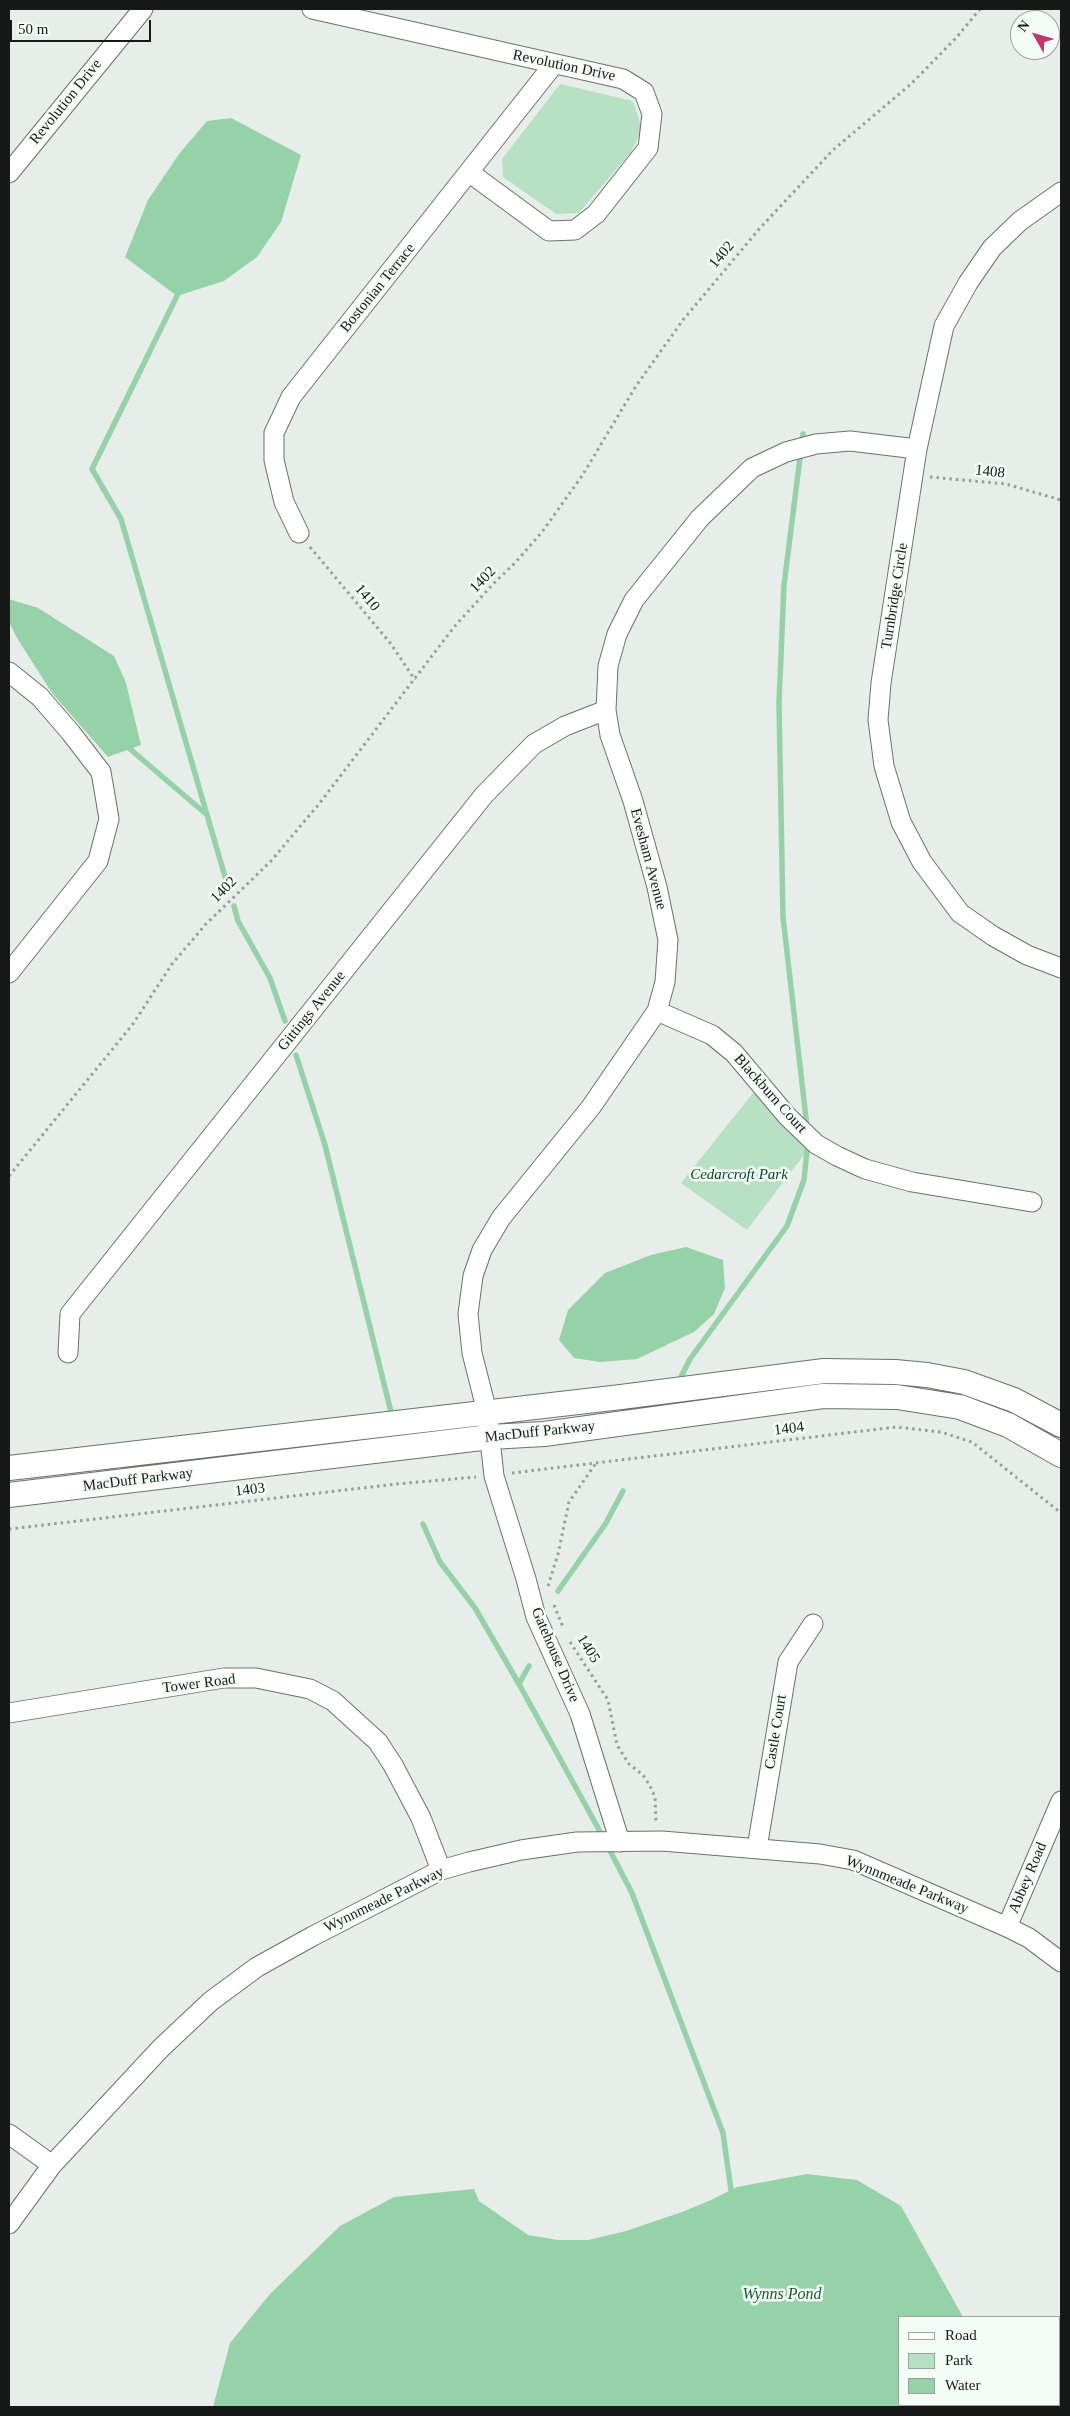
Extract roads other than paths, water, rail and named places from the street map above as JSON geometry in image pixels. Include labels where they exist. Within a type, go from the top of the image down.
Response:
[{"type":"street","name":"Revolution Drive","points":[[9,173],[143,9]]},
{"type":"street","name":"Revolution Drive","points":[[312,9],[623,79],[644,92],[652,114],[648,148],[596,214],[575,230],[549,231],[470,173]]},
{"type":"street","name":"Bostonian Terrace","points":[[299,533],[284,502],[274,460],[274,433],[291,397],[470,173],[554,64]]},
{"type":"street","name":"Turnbridge Circle","points":[[1061,192],[1020,220],[992,248],[968,283],[944,326],[917,449],[881,683],[878,720],[887,775],[901,822],[922,862],[960,913],[993,936],[1027,955],[1061,968]]},
{"type":"street","name":"Evesham Avenue","points":[[490,1437],[472,1353],[468,1314],[474,1276],[482,1250],[501,1218],[591,1107],[657,1011],[665,982],[668,940],[657,887],[633,801],[610,735],[606,710],[608,666],[617,634],[634,600],[700,518],[752,468],[788,452],[814,444],[850,441],[917,449]]},
{"type":"street","points":[[9,672],[40,697],[101,772],[109,820],[98,861],[9,973]]},
{"type":"street","name":"Gittings Avenue","points":[[68,1353],[70,1314],[484,795],[534,744],[565,726],[606,710]]},
{"type":"street","name":"Blackburn Court","points":[[657,1011],[712,1035],[734,1053],[816,1144],[865,1169],[886,1176],[947,1189],[1032,1202]]},
{"type":"street","name":"MacDuff Parkway","points":[[9,1468],[824,1371],[857,1370],[927,1375],[964,1382],[1014,1400],[1061,1425]]},
{"type":"street","name":"MacDuff Parkway","points":[[9,1496],[490,1437],[544,1434],[823,1396],[856,1395],[929,1401],[960,1407],[1008,1425],[1061,1455]]},
{"type":"street","name":"Gatehouse Drive","points":[[490,1437],[494,1476],[536,1617],[580,1714],[620,1842]]},
{"type":"street","name":"Castle Court","points":[[757,1848],[788,1662],[813,1624]]},
{"type":"street","name":"Tower Road","points":[[9,1712],[224,1678],[256,1678],[310,1689],[333,1701],[378,1742],[394,1765],[417,1810],[441,1870]]},
{"type":"street","name":"Abbey Road","points":[[1007,1927],[1061,1801]]},
{"type":"street","name":"Wynnmeade Parkway","points":[[9,2224],[52,2166],[161,2048],[211,2000],[281,1953],[441,1870],[521,1850],[577,1842],[662,1841],[820,1854],[853,1860],[1007,1927],[1029,1938],[1061,1962]]},
{"type":"street","points":[[9,2134],[52,2166]]},
{"type":"water","points":[[231,118],[301,155],[281,222],[257,257],[224,281],[177,296],[125,257],[148,200],[179,154],[207,121]]},
{"type":"water","points":[[9,599],[38,608],[114,656],[126,683],[141,745],[108,757],[52,693],[17,638],[9,622]]},
{"type":"water","points":[[686,1247],[723,1260],[725,1288],[714,1314],[694,1332],[637,1359],[600,1362],[574,1358],[559,1340],[568,1310],[605,1273],[651,1255]]},
{"type":"water","name":"Wynns Pond","points":[[807,2174],[857,2180],[901,2206],[962,2316],[898,2316],[898,2406],[1019,2407],[213,2407],[230,2343],[270,2294],[340,2226],[394,2197],[474,2189],[479,2201],[528,2235],[558,2240],[588,2240],[626,2231],[682,2212],[737,2187]]},
{"type":"waterway","points":[[177,296],[92,469],[121,519],[228,887]]},
{"type":"waterway","points":[[803,434],[784,585],[779,703],[783,917],[807,1127]]},
{"type":"waterway","points":[[130,749],[206,814]]},
{"type":"waterway","points":[[234,906],[238,921],[270,978],[285,1021]]},
{"type":"waterway","points":[[296,1055],[325,1145],[391,1412]]},
{"type":"waterway","points":[[680,1379],[690,1359],[787,1226],[804,1180],[808,1141]]},
{"type":"waterway","points":[[558,1591],[606,1523],[623,1491]]},
{"type":"waterway","points":[[423,1524],[440,1562],[475,1608],[603,1837]]},
{"type":"waterway","points":[[519,1684],[529,1666]]},
{"type":"waterway","points":[[607,1845],[632,1893],[723,2133],[731,2190]]},
{"type":"park label","name":"Cedarcroft Park","points":[[739,1175]]}]
